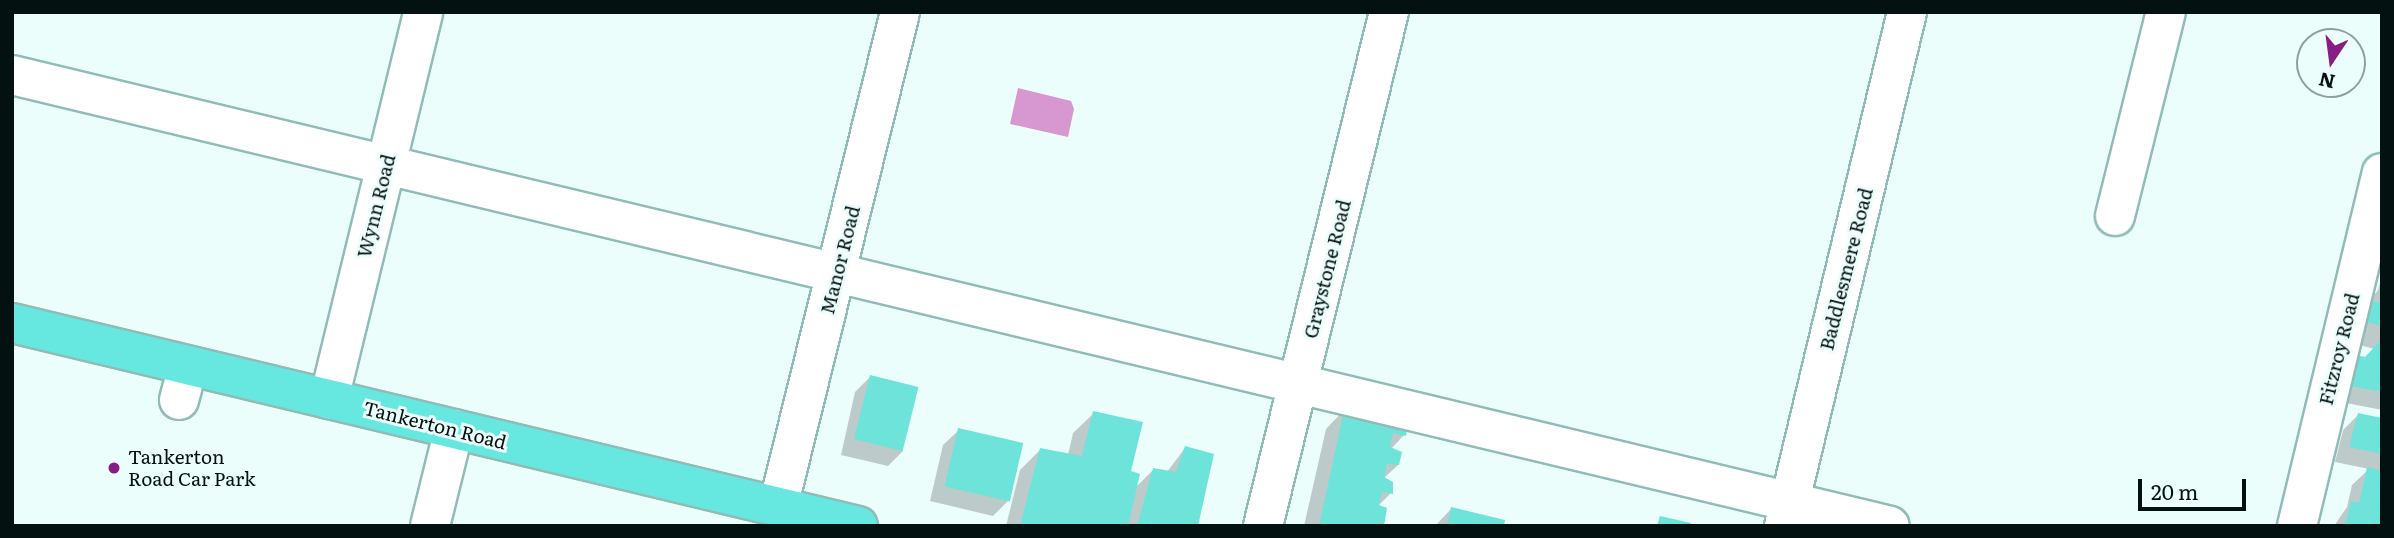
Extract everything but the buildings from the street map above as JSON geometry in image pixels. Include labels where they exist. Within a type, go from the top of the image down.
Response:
[{"type":"main road","name":"Tankerton Road","points":[[12,323],[183,383],[329,399],[858,526]]},
{"type":"street","name":"Wynn Road","points":[[329,399],[423,12]]},
{"type":"street","name":"Manor Road","points":[[778,507],[901,12]]},
{"type":"street","name":"Graystone Road","points":[[1263,526],[1389,12]]},
{"type":"street","name":"Baddlesmere Road","points":[[1787,514],[1907,12]]},
{"type":"street","points":[[2115,216],[2166,12]]},
{"type":"street","points":[[12,75],[1298,386],[1787,514],[1891,526]]},
{"type":"street","name":"Fitzroy Road","points":[[2297,526],[2382,173]]},
{"type":"street","points":[[430,526],[454,429]]},
{"type":"shaded area","points":[[1018,88],[1071,101],[1074,109],[1068,137],[1010,124]]},
{"type":"place","name":"Tankerton Road Car Park","points":[[114,468]]}]
